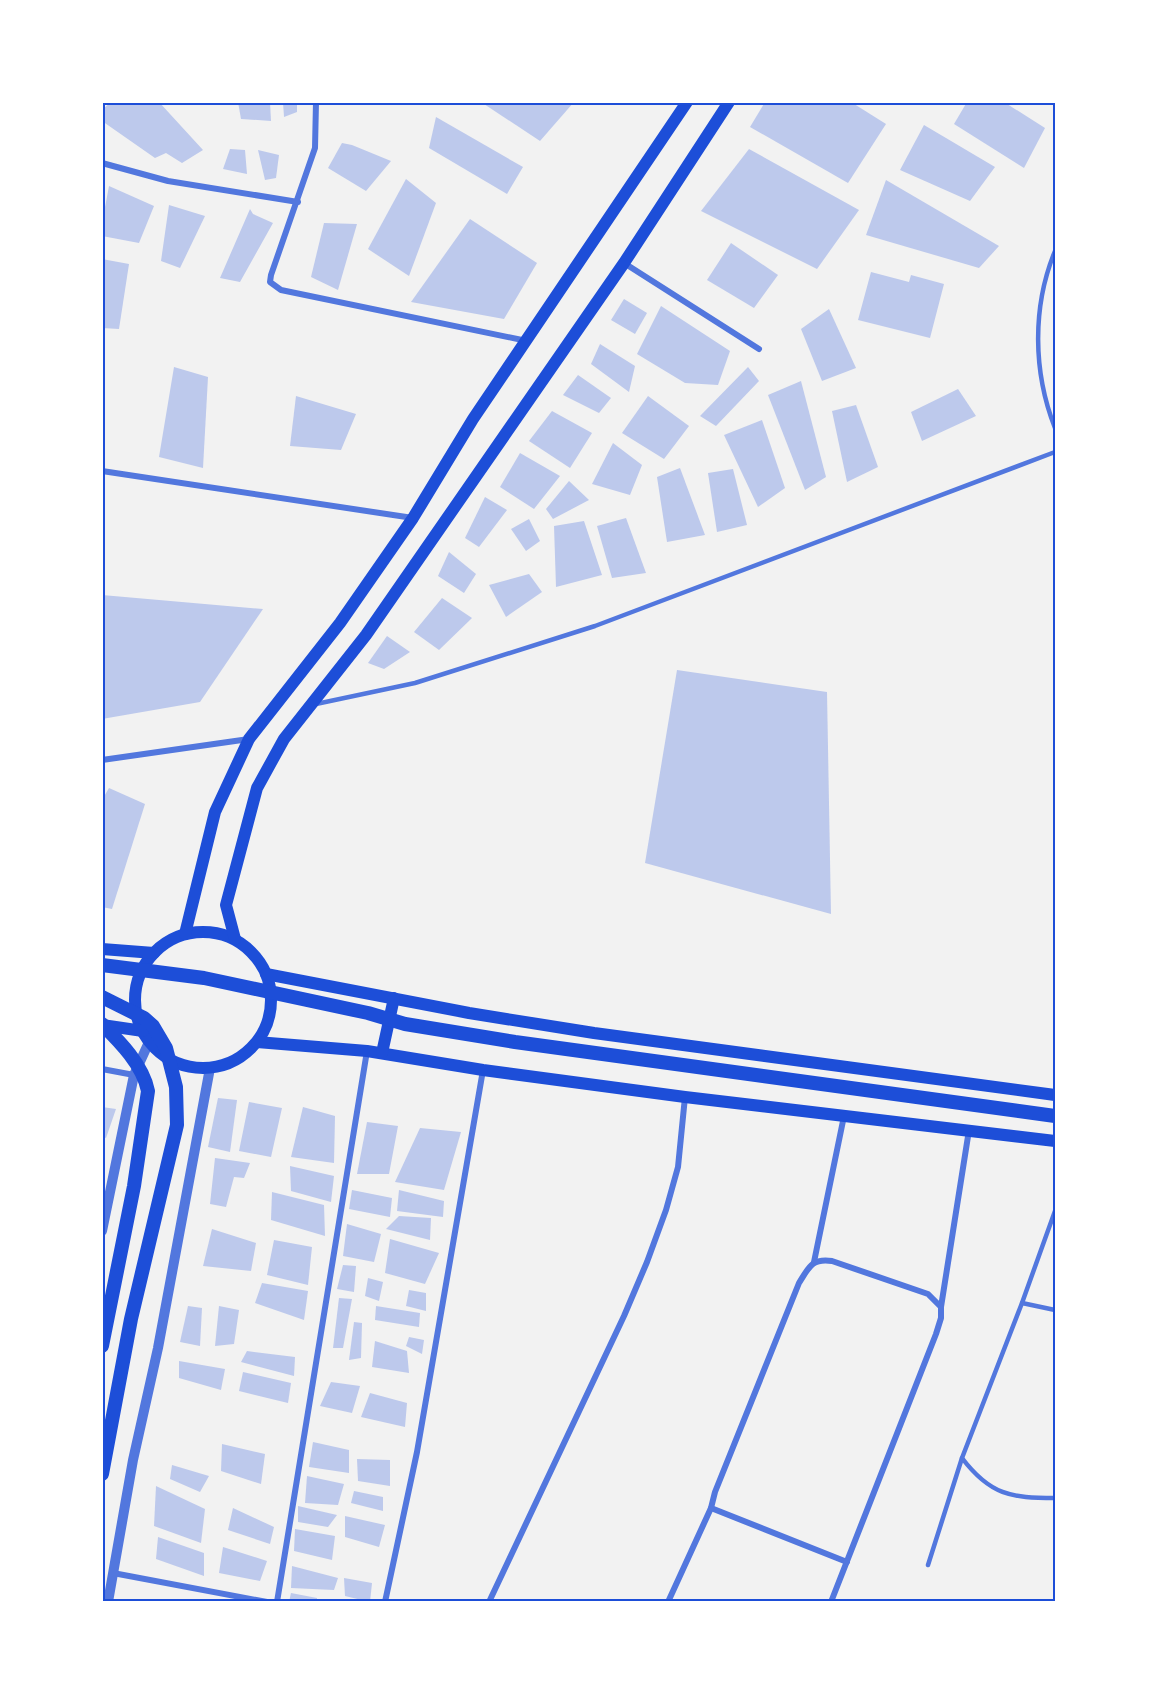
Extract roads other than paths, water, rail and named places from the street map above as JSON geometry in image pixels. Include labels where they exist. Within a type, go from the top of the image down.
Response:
[{"type":"main road","points":[[185,934],[215,812],[249,739],[340,623],[413,518],[473,418],[687,102]]},
{"type":"main road","points":[[235,939],[226,905],[257,788],[284,739],[366,635],[624,263],[729,102]]},
{"type":"main road","points":[[213,932],[235,939],[250,950],[271,986],[272,1009],[265,1031],[251,1050],[232,1063],[210,1068],[187,1067],[166,1058],[146,1036],[138,1021],[135,998],[139,976],[154,953],[168,941],[185,934],[213,932]]},
{"type":"main road","points":[[102,949],[154,953]]},
{"type":"main road","points":[[102,965],[204,978],[368,1013],[405,1024],[515,1042],[1055,1116]]},
{"type":"main road","points":[[266,974],[469,1013],[594,1033],[1055,1095]]},
{"type":"main road","points":[[102,997],[144,1018],[153,1026],[166,1048],[176,1088],[177,1125],[131,1320],[102,1474]]},
{"type":"main road","points":[[382,1053],[394,998]]},
{"type":"main road","points":[[102,1025],[146,1036]]},
{"type":"main road","points":[[102,1025],[122,1044],[148,1090],[134,1186],[102,1346]]},
{"type":"main road","points":[[257,1042],[367,1050],[483,1070],[685,1097],[1055,1140]]},
{"type":"street","points":[[316,102],[315,147],[298,202],[270,275],[270,282],[274,287],[527,341]]},
{"type":"street","points":[[102,163],[168,181],[298,202]]},
{"type":"street","points":[[624,263],[759,349]]},
{"type":"street","points":[[102,471],[413,518]]},
{"type":"street","points":[[102,760],[249,739]]},
{"type":"street","points":[[102,1231],[140,1078],[146,1036]]},
{"type":"street","points":[[277,1602],[367,1050]]},
{"type":"street","points":[[108,1602],[133,1461],[180,1236],[210,1068]]},
{"type":"street","points":[[102,1069],[140,1078]]},
{"type":"street","points":[[386,1602],[417,1452],[483,1070]]},
{"type":"street","points":[[489,1602],[624,1316],[647,1262],[666,1210],[678,1167],[685,1097]]},
{"type":"street","points":[[668,1602],[711,1508],[715,1492],[800,1283],[814,1262],[844,1116]]},
{"type":"street","points":[[831,1602],[941,1318],[969,1130]]},
{"type":"street","points":[[814,1262],[822,1259],[832,1261],[928,1294],[941,1307]]},
{"type":"street","points":[[711,1508],[847,1562]]},
{"type":"street","points":[[112,1573],[267,1602]]},
{"type":"lane","points":[[1055,251],[1048,268],[1039,313],[1038,360],[1046,406],[1055,429]]},
{"type":"lane","points":[[311,705],[415,683],[595,626],[1055,452]]},
{"type":"lane","points":[[928,1565],[962,1458],[1055,1210]]},
{"type":"lane","points":[[1022,1303],[1055,1310]]},
{"type":"lane","points":[[962,1458],[973,1472],[990,1487],[1004,1493],[1055,1498]]}]
